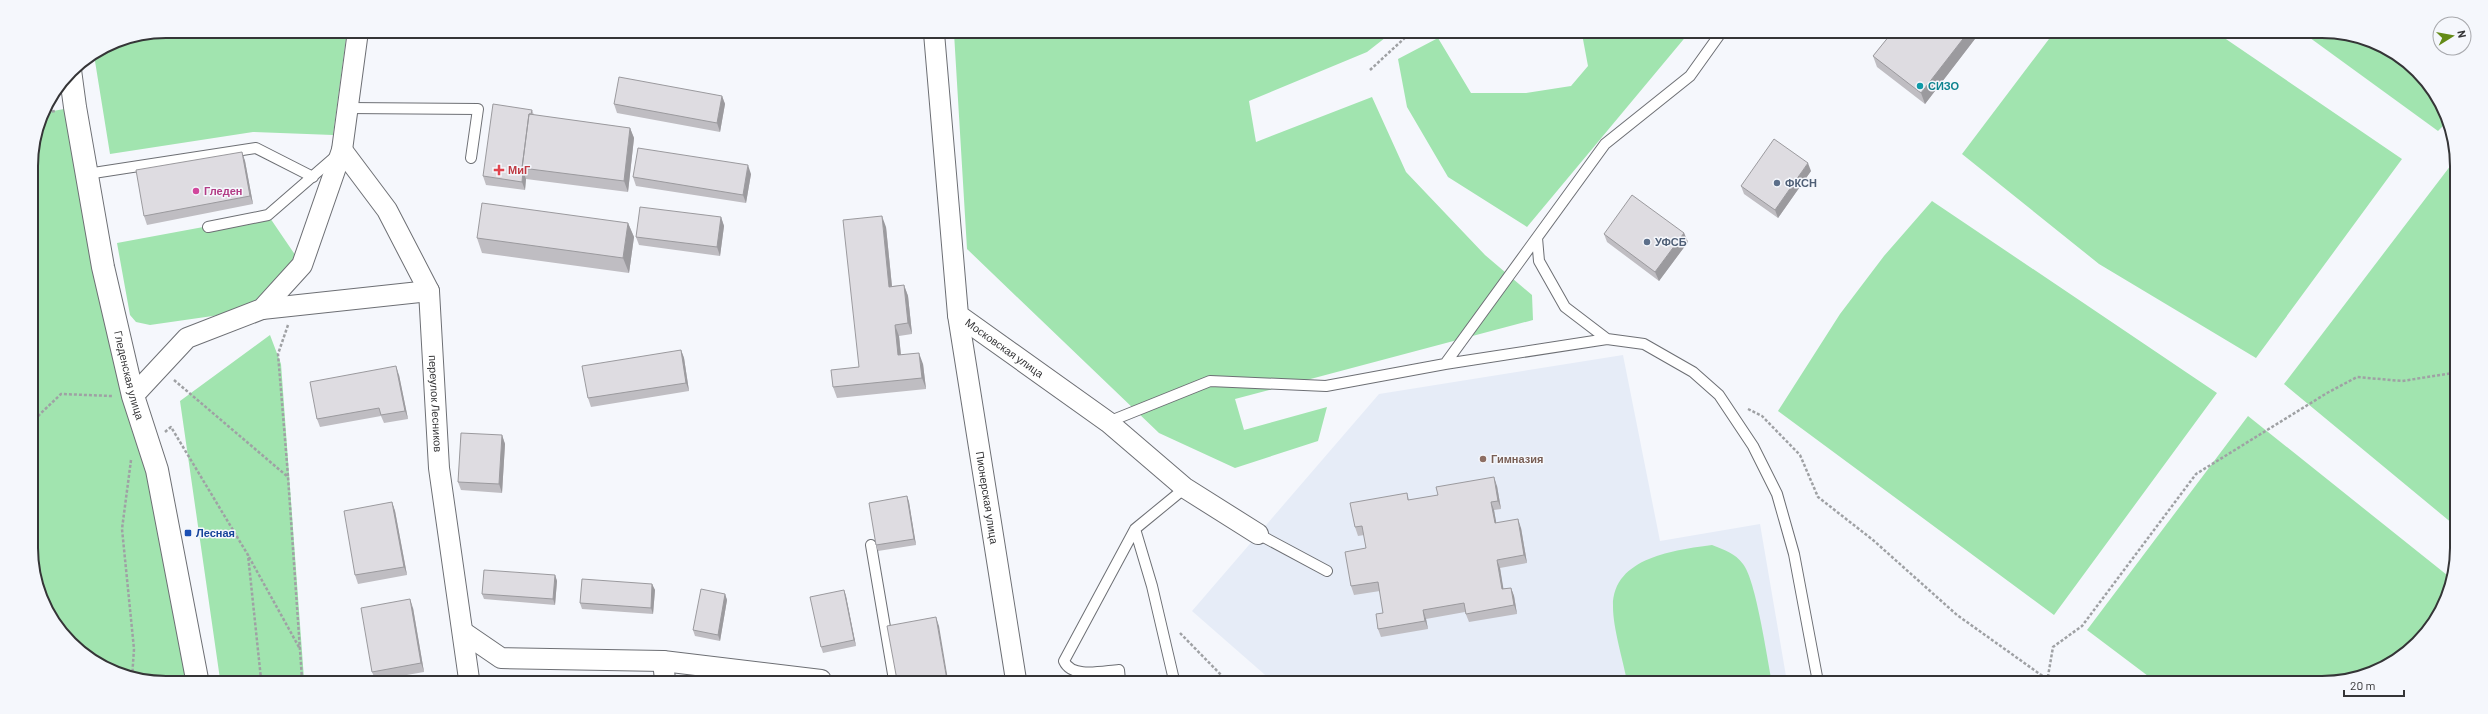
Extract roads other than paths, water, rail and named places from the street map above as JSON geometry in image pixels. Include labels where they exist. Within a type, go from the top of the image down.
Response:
[{"type":"main road","name":"Гледенская улица","points":[[72,79],[103,267],[133,396],[159,478],[196,676]]},
{"type":"street","points":[[262,309],[302,265],[342,150],[357,38]]},
{"type":"street","name":"Московская улица","points":[[934,38],[958,315],[1108,422],[1185,488],[1258,534]]},
{"type":"street","name":"переулок Лесников","points":[[342,150],[387,210],[428,291],[439,468],[469,676]]},
{"type":"street","points":[[133,396],[186,338],[262,309],[428,291]]},
{"type":"street","name":"Пионерская улица","points":[[958,315],[1015,676]]},
{"type":"street","points":[[463,632],[500,658],[758,676]]},
{"type":"lane","points":[[1445,364],[1605,144],[1690,76],[1717,38]]},
{"type":"lane","points":[[348,108],[478,109],[471,158]]},
{"type":"lane","points":[[87,174],[256,148],[313,176]]},
{"type":"lane","points":[[208,227],[268,216],[342,150]]},
{"type":"lane","points":[[1537,238],[1539,261],[1565,307],[1607,339]]},
{"type":"lane","points":[[1108,422],[1210,381],[1326,386],[1445,364],[1607,339],[1644,344],[1693,372],[1719,395],[1753,446],[1777,494],[1794,554],[1817,676]]},
{"type":"lane","points":[[1120,676],[1119,670],[1073,672],[1067,667],[1064,661],[1135,529],[1185,488]]},
{"type":"lane","points":[[1135,529],[1152,586],[1173,676]]},
{"type":"lane","points":[[1258,534],[1327,571]]},
{"type":"lane","points":[[871,545],[893,676]]},
{"type":"place","name":"СИЗО","points":[[1920,86]]},
{"type":"place","name":"МиГ","points":[[499,170]]},
{"type":"place","name":"ФКСН","points":[[1777,183]]},
{"type":"place","name":"Гледен","points":[[196,191]]},
{"type":"place","name":"УФСБ","points":[[1647,242]]},
{"type":"place","name":"Гимназия","points":[[1483,459]]},
{"type":"place","name":"Лесная","points":[[188,533]]}]
